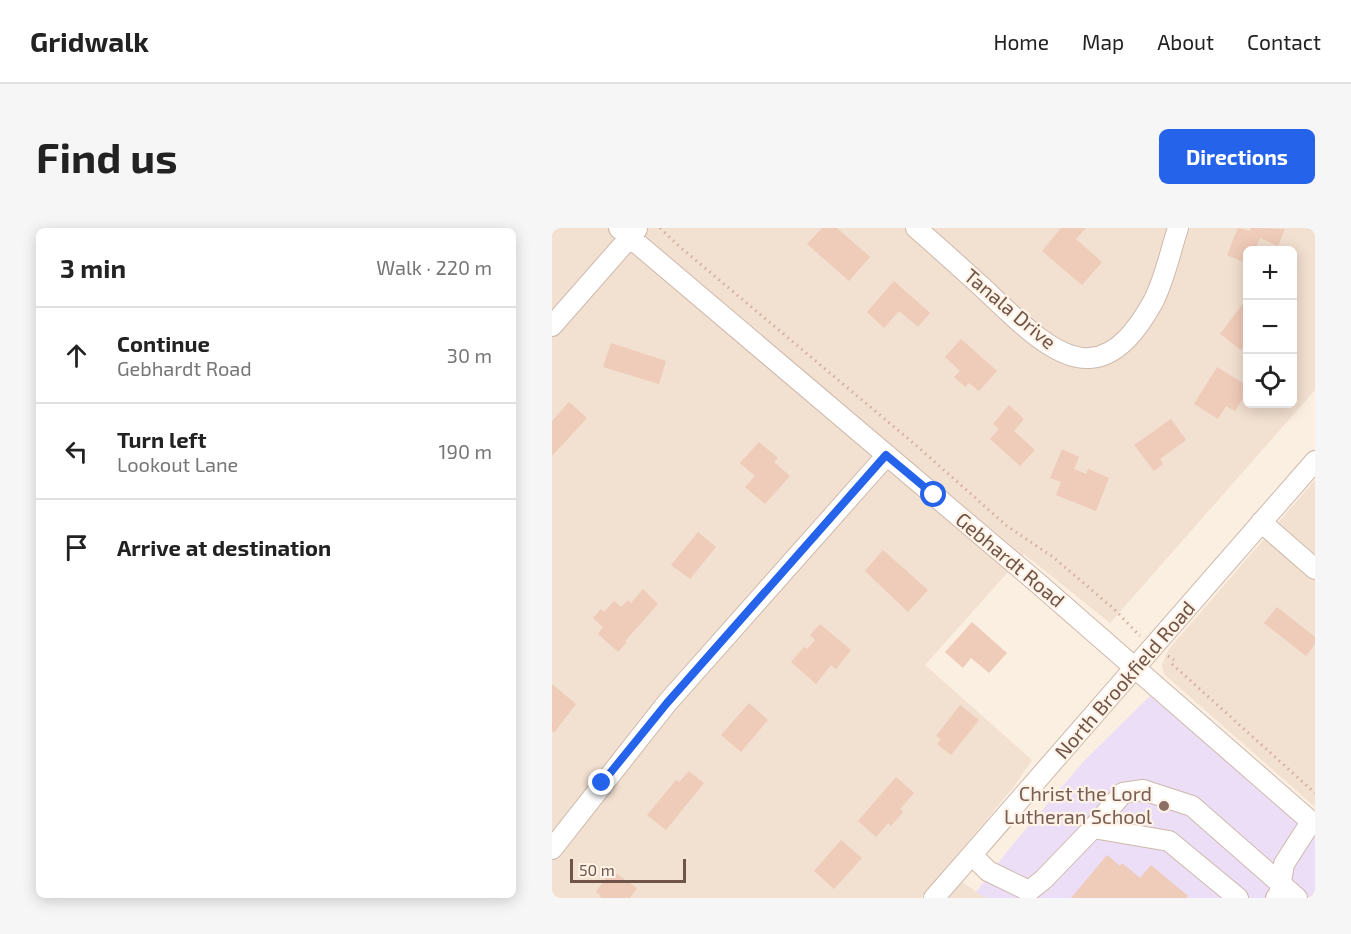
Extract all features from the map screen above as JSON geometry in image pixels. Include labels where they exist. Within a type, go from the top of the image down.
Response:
[{"type":"street","name":"Tanala Drive","points":[[916,228],[1049,345],[1075,357],[1091,358],[1116,348],[1130,336],[1154,300],[1178,228]]},
{"type":"street","points":[[552,326],[629,231]]},
{"type":"street","name":"Gebhardt Road","points":[[629,231],[1313,824]]},
{"type":"street","points":[[552,849],[667,703],[886,455]]},
{"type":"street","name":"North Brookfield Road","points":[[934,898],[1315,461]]},
{"type":"street","points":[[1261,522],[1315,569]]},
{"type":"street","points":[[972,855],[988,871],[1029,891],[1044,879],[1094,828],[1124,793],[1143,790],[1192,806],[1278,891],[1297,898]]},
{"type":"street","points":[[1278,891],[1284,864],[1313,824]]},
{"type":"street","points":[[1094,828],[1168,841],[1238,898]]},
{"type":"path","points":[[660,228],[1007,526],[1053,557],[1114,609],[1138,634],[1173,662],[1315,793]]},
{"type":"shaded area","points":[[552,228],[1315,228],[1315,390],[1110,623],[1024,554],[925,665],[1032,760],[1012,789],[921,898],[552,898]]},
{"type":"shaded area","points":[[1315,480],[1315,807],[1164,674],[1162,664],[1169,649]]},
{"type":"shaded area","name":"Christ the Lord Lutheran School","points":[[1150,696],[1315,835],[1315,898],[986,898],[976,892],[1009,849],[1084,761]]},
{"type":"shaded area","points":[[962,882],[986,898],[948,898]]},
{"type":"building","points":[[822,228],[837,228],[870,257],[849,281],[807,244]]},
{"type":"building","points":[[1061,228],[1086,228],[1076,239],[1102,262],[1082,285],[1042,251]]},
{"type":"building","points":[[1238,228],[1250,231],[1251,228],[1285,229],[1278,246],[1260,238],[1257,246],[1243,246],[1243,262],[1227,255]]},
{"type":"building","points":[[894,281],[930,313],[918,327],[899,311],[884,328],[867,312]]},
{"type":"building","points":[[1243,304],[1243,348],[1241,350],[1220,334]]},
{"type":"building","points":[[961,339],[997,371],[979,391],[969,383],[965,387],[954,377],[960,371],[945,357]]},
{"type":"building","points":[[611,343],[666,361],[659,384],[603,367]]},
{"type":"building","points":[[1217,367],[1243,383],[1243,399],[1235,411],[1226,406],[1218,419],[1194,404]]},
{"type":"building","points":[[569,402],[587,418],[552,456],[552,421]]},
{"type":"building","points":[[1009,405],[1024,419],[1014,431],[1035,450],[1020,466],[990,439],[999,429],[993,424]]},
{"type":"building","points":[[1171,419],[1186,440],[1160,459],[1163,464],[1154,471],[1134,445]]},
{"type":"building","points":[[759,442],[778,458],[774,462],[790,476],[765,504],[745,487],[755,476],[740,463]]},
{"type":"building","points":[[1062,449],[1079,457],[1074,469],[1086,474],[1088,469],[1109,478],[1096,511],[1056,495],[1061,482],[1050,478]]},
{"type":"building","points":[[698,532],[716,547],[690,579],[671,565]]},
{"type":"building","points":[[883,550],[928,590],[908,612],[865,571]]},
{"type":"building","points":[[643,589],[658,604],[618,652],[598,634],[603,627],[593,618],[601,609],[604,612],[614,601],[621,607],[628,600],[631,603]]},
{"type":"building","points":[[1277,607],[1315,637],[1315,644],[1306,656],[1264,623]]},
{"type":"building","points":[[972,622],[1007,653],[989,673],[971,658],[963,668],[945,652]]},
{"type":"building","points":[[820,624],[851,650],[836,669],[831,665],[816,684],[791,662],[804,647],[807,649],[815,640],[810,635]]},
{"type":"building","points":[[552,684],[576,704],[554,733],[552,731]]},
{"type":"building","points":[[749,703],[768,720],[741,752],[721,735]]},
{"type":"building","points":[[960,705],[979,720],[951,755],[937,744],[941,739],[936,736]]},
{"type":"building","points":[[689,771],[704,783],[666,830],[647,815],[676,780],[679,782]]},
{"type":"building","points":[[896,777],[914,793],[900,809],[903,812],[891,826],[888,823],[876,837],[858,821]]},
{"type":"building","points":[[841,840],[862,858],[834,889],[814,871]]},
{"type":"building","points":[[1107,855],[1120,866],[1122,863],[1140,878],[1151,865],[1188,896],[1186,898],[1071,898]]},
{"type":"building","points":[[611,870],[637,888],[630,898],[600,898],[601,896],[596,892]]},
{"type":"place","name":"Christ the Lord Lutheran School","points":[[1164,806]]},
{"type":"route","points":[[602,783],[667,703],[886,455],[934,495]]}]
